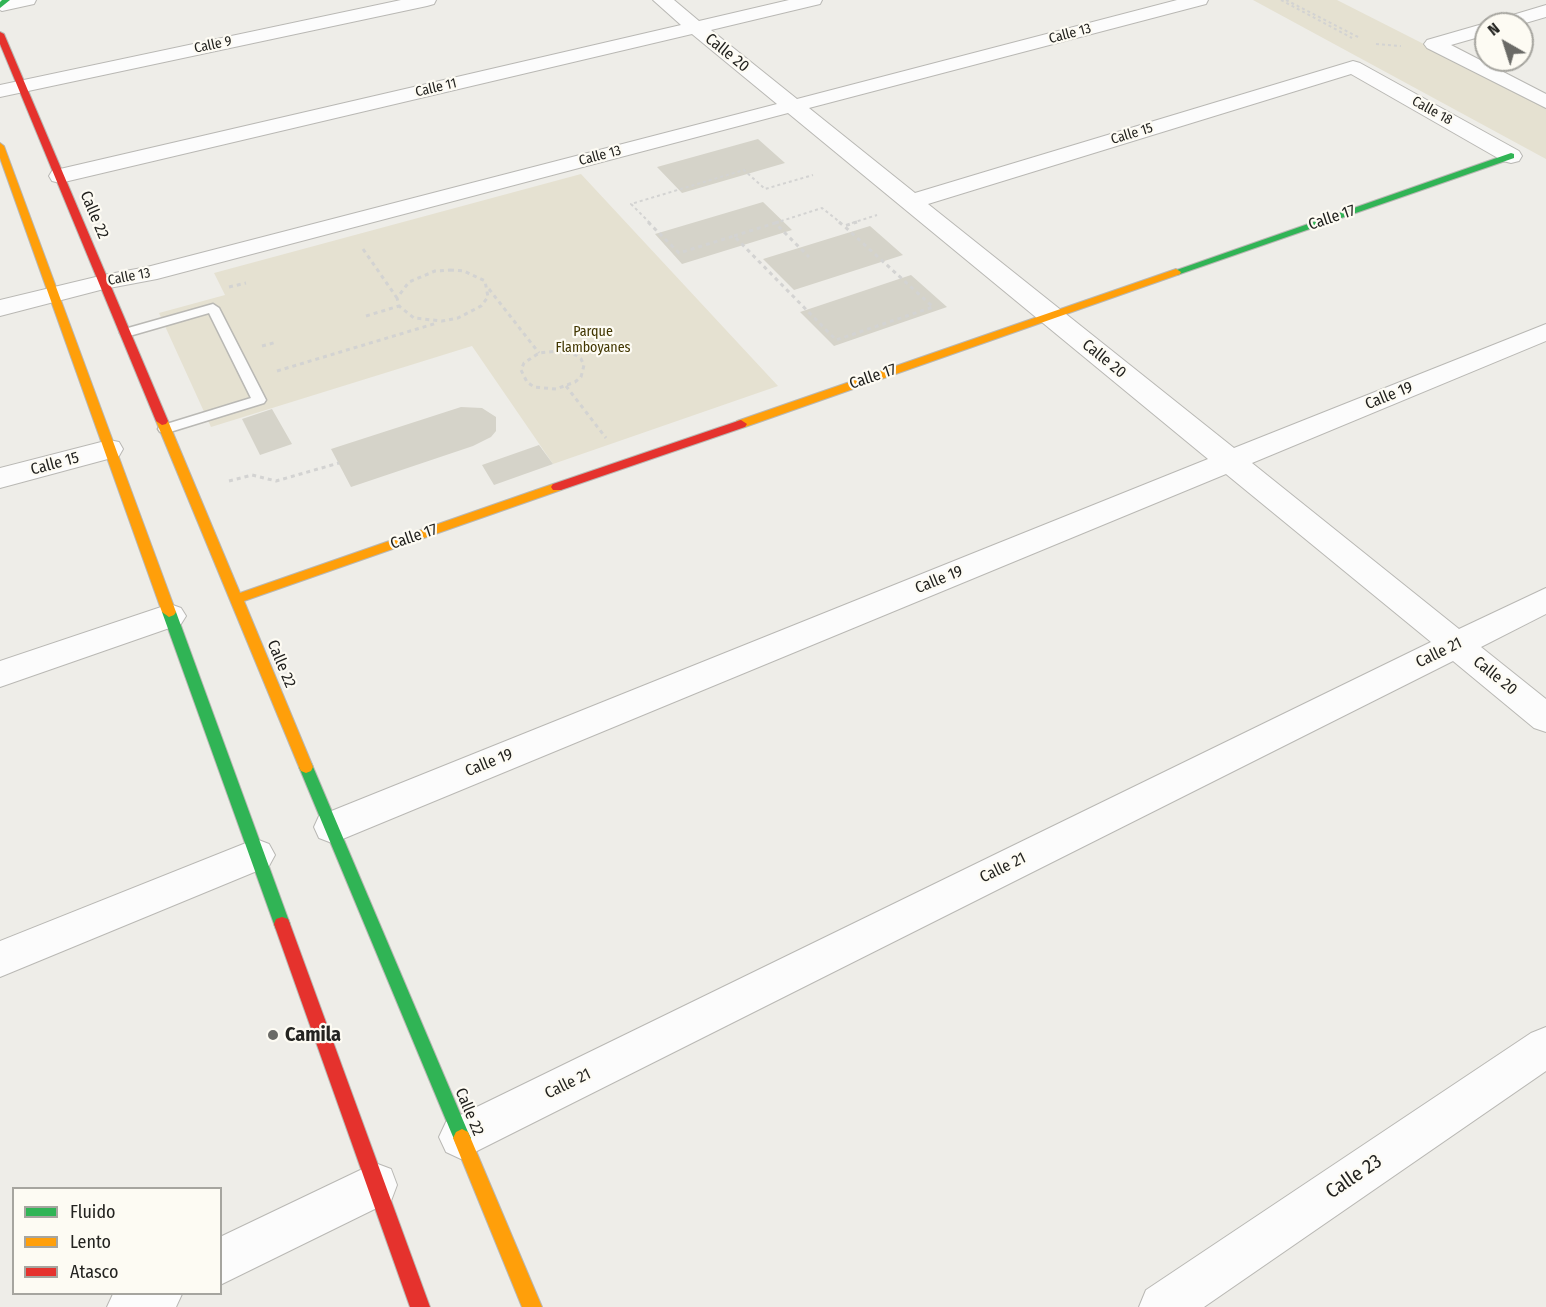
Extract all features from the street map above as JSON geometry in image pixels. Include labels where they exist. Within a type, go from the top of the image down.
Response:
[{"type":"street","points":[[3,4],[27,0]]},
{"type":"street","name":"Calle 9","points":[[0,91],[427,0]]},
{"type":"street","name":"Calle 20","points":[[662,0],[1546,718]]},
{"type":"street","name":"Calle 11","points":[[60,176],[813,0]]},
{"type":"street","name":"Calle 13","points":[[0,308],[104,282],[139,276],[1199,0]]},
{"type":"street","points":[[1474,32],[1434,44],[1474,65]]},
{"type":"street","name":"Calle 22","points":[[0,33],[532,1307]]},
{"type":"street","name":"Calle 18","points":[[1353,67],[1511,156]]},
{"type":"street","name":"Calle 15","points":[[910,202],[1353,67]]},
{"type":"street","points":[[1488,72],[1546,102]]},
{"type":"street","points":[[0,146],[7,188],[54,294],[420,1307]]},
{"type":"street","name":"Calle 17","points":[[236,599],[1511,156]]},
{"type":"street","name":"Calle 19","points":[[332,827],[1546,332]]},
{"type":"street","name":"Calle 15","points":[[0,478],[109,449]]},
{"type":"street","name":"Calle 21","points":[[461,1137],[1546,600]]},
{"type":"street","points":[[0,674],[170,616]]},
{"type":"street","points":[[0,959],[256,855]]},
{"type":"street","name":"Calle 23","points":[[1163,1307],[1546,1047]]},
{"type":"street","points":[[222,1261],[375,1185]]},
{"type":"street","points":[[131,1307],[154,1295]]},
{"type":"lane","points":[[126,333],[213,308],[259,400],[165,429]]},
{"type":"path","points":[[1281,0],[1362,43]]},
{"type":"path","points":[[1286,0],[1366,42],[1408,47]]},
{"type":"path","points":[[734,236],[836,340],[933,307],[822,208],[679,253],[631,204],[744,170],[765,189],[813,175]]},
{"type":"path","points":[[844,226],[884,213]]},
{"type":"path","points":[[775,223],[809,257]]},
{"type":"path","points":[[358,242],[397,298],[399,306],[414,318],[442,321]]},
{"type":"path","points":[[397,298],[409,282],[435,271],[464,271],[484,281],[539,353]]},
{"type":"path","points":[[222,289],[246,283]]},
{"type":"path","points":[[271,373],[471,313],[482,306],[488,297],[488,289]]},
{"type":"path","points":[[366,316],[399,306]]},
{"type":"path","points":[[567,352],[581,359],[584,371],[574,382],[566,386],[544,389],[526,382],[521,370],[524,363],[539,353],[567,352]]},
{"type":"path","points":[[566,386],[607,439]]},
{"type":"path","points":[[229,481],[252,475],[276,481],[339,463]]},
{"type":"green space","points":[[1253,0],[1337,0],[1474,69],[1474,72],[1479,72],[1546,106],[1546,159]]},
{"type":"green space","name":"Parque Flamboyanes","points":[[581,174],[778,386],[553,464],[472,346],[211,427],[159,313],[225,295],[214,273]]},
{"type":"building","points":[[758,139],[785,163],[682,193],[657,167]]},
{"type":"building","points":[[763,202],[792,230],[682,264],[655,234]]},
{"type":"building","points":[[870,226],[903,255],[794,290],[763,259]]},
{"type":"building","points":[[911,275],[947,307],[834,346],[800,312]]},
{"type":"building","points":[[461,407],[482,408],[496,417],[496,431],[491,437],[473,446],[351,487],[331,449]]},
{"type":"building","points":[[272,409],[292,444],[260,455],[242,419]]},
{"type":"building","points":[[539,445],[553,464],[494,485],[482,465]]},
{"type":"traffic: fast","points":[[0,6],[6,0]]},
{"type":"traffic: fast","points":[[1176,272],[1511,156]]},
{"type":"traffic: fast","points":[[169,612],[282,924]]},
{"type":"traffic: fast","points":[[306,767],[462,1138]]},
{"type":"traffic: slow","points":[[0,146],[169,612]]},
{"type":"traffic: slow","points":[[741,424],[1176,272]]},
{"type":"traffic: slow","points":[[162,421],[306,767]]},
{"type":"traffic: slow","points":[[236,599],[557,487]]},
{"type":"traffic: slow","points":[[462,1138],[532,1307]]},
{"type":"traffic: jam","points":[[0,34],[162,421]]},
{"type":"traffic: jam","points":[[557,487],[741,424]]},
{"type":"traffic: jam","points":[[282,924],[420,1307]]},
{"type":"place","name":"Camila","points":[[273,1035]]}]
